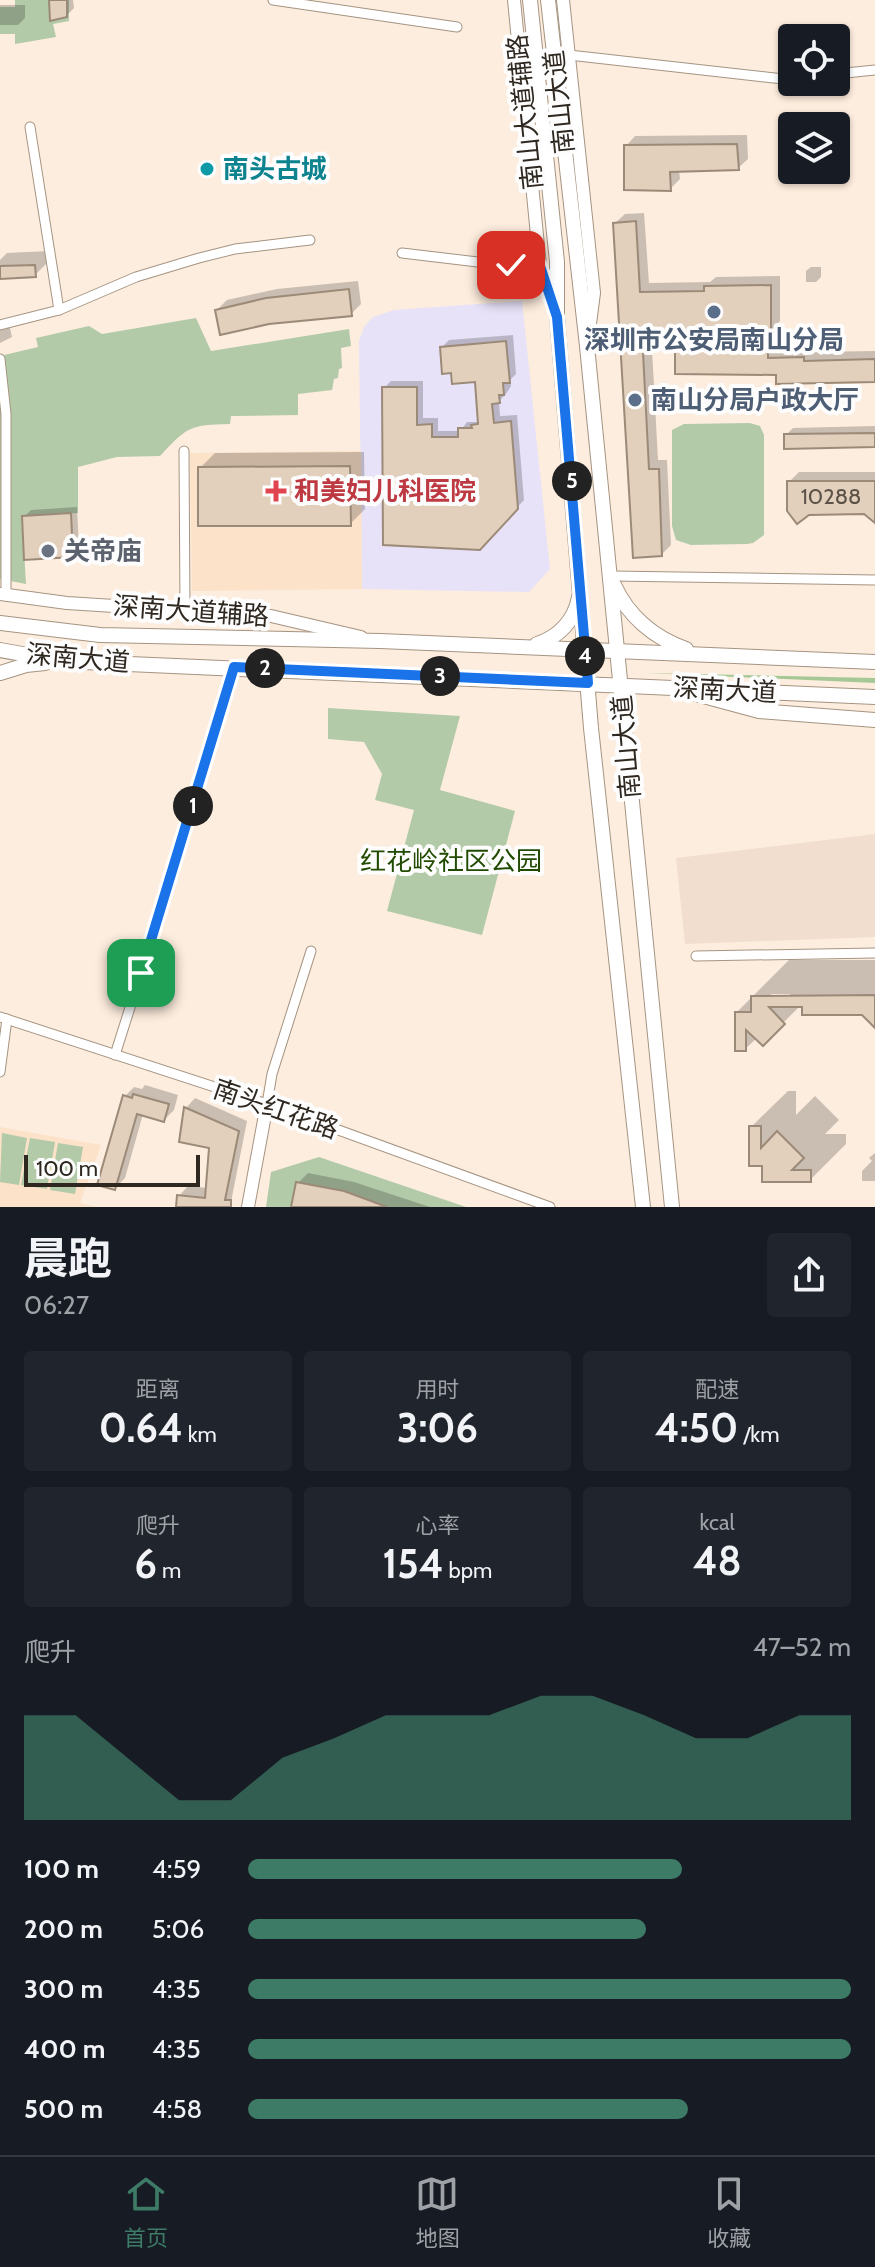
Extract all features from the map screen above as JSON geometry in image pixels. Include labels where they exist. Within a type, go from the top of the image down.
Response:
[{"type":"main road","name":"南山大道","points":[[530,0],[557,262],[557,317],[588,683],[643,1207]]},
{"type":"main road","name":"南山大道","points":[[548,0],[611,576],[672,1207]]},
{"type":"main road","points":[[611,576],[627,608],[653,633],[669,643],[709,655]]},
{"type":"main road","points":[[523,647],[553,638],[564,628],[578,605],[581,585]]},
{"type":"main road","name":"深南大道","points":[[0,623],[100,635],[380,641],[875,661]]},
{"type":"main road","name":"深南大道","points":[[0,650],[61,661],[875,697]]},
{"type":"main road","points":[[0,673],[26,665],[61,661]]},
{"type":"main road","points":[[676,688],[759,711],[875,720]]},
{"type":"street","points":[[273,0],[457,27]]},
{"type":"street","name":"南山大道辅路","points":[[514,0],[540,266],[557,317]]},
{"type":"street","name":"南山大道辅路","points":[[563,0],[594,293],[587,346]]},
{"type":"street","points":[[569,55],[778,78]]},
{"type":"street","points":[[850,73],[875,70]]},
{"type":"street","points":[[30,127],[59,310]]},
{"type":"street","points":[[0,325],[59,310],[136,277],[199,258],[235,249],[310,240]]},
{"type":"street","points":[[402,253],[503,265],[540,266]]},
{"type":"street","points":[[0,359],[6,414],[3,595]]},
{"type":"street","points":[[184,451],[185,611]]},
{"type":"street","points":[[611,576],[875,580]]},
{"type":"street","name":"深南大道辅路","points":[[3,595],[67,603],[271,616],[380,641]]},
{"type":"street","points":[[115,1055],[234,667]]},
{"type":"street","points":[[248,1207],[272,1074],[311,951]]},
{"type":"street","points":[[696,956],[875,953]]},
{"type":"street","points":[[0,1072],[4,1018]]},
{"type":"street","name":"南头红花路","points":[[4,1018],[267,1104],[550,1207]]},
{"type":"shaded area","points":[[522,301],[550,569],[529,592],[362,589],[359,341],[364,327],[373,317],[394,310]]},
{"type":"shaded area","name":"和美妇儿科医院","points":[[361,451],[362,589],[192,591],[190,453]]},
{"type":"shaded area","points":[[875,834],[875,937],[685,944],[676,858]]},
{"type":"shaded area","points":[[0,1127],[101,1145],[80,1203],[97,1207],[0,1207]]},
{"type":"green space","points":[[15,0],[69,0],[69,21],[53,24],[56,37],[15,44],[15,34],[0,34],[0,7],[15,7]]},
{"type":"green space","points":[[196,318],[211,351],[349,329],[351,346],[341,348],[342,368],[339,369],[338,378],[334,379],[332,390],[298,394],[298,415],[231,416],[230,424],[190,429],[160,456],[117,457],[78,467],[78,513],[22,516],[26,584],[0,579],[0,356],[38,347],[36,338],[89,326],[102,334]]},
{"type":"green space","points":[[750,423],[760,426],[764,435],[764,535],[747,544],[691,545],[676,540],[672,526],[672,430],[684,424]]},
{"type":"green space","points":[[645,673],[875,678],[875,683]]},
{"type":"green space","name":"红花岭社区公园","points":[[328,708],[460,716],[440,790],[515,811],[482,935],[387,911],[414,810],[375,800],[382,774],[364,742],[328,739]]},
{"type":"green space","points":[[2,1133],[27,1138],[19,1185],[0,1182]]},
{"type":"green space","points":[[30,1138],[55,1142],[47,1189],[21,1185]]},
{"type":"green space","points":[[58,1143],[83,1147],[75,1194],[50,1190]]},
{"type":"green space","points":[[319,1157],[466,1207],[266,1207],[271,1172]]},
{"type":"building","points":[[49,0],[67,0],[67,17],[50,21]]},
{"type":"building","points":[[737,144],[739,170],[670,172],[671,191],[624,190],[624,145]]},
{"type":"building","points":[[636,221],[640,292],[704,291],[704,286],[771,285],[768,358],[804,357],[804,361],[875,359],[875,382],[776,384],[776,375],[675,374],[675,333],[642,333],[649,469],[659,469],[662,556],[633,558],[613,223]]},
{"type":"building","points":[[35,265],[36,277],[0,279],[0,266]]},
{"type":"building","points":[[349,289],[352,316],[269,324],[220,335],[215,310],[266,298]]},
{"type":"building","points":[[506,341],[510,383],[503,383],[504,395],[499,395],[500,403],[492,404],[494,423],[511,421],[518,509],[480,550],[383,545],[382,387],[417,387],[417,425],[432,424],[432,437],[458,437],[458,428],[472,428],[471,425],[478,424],[475,382],[452,384],[451,373],[442,374],[440,347]]},
{"type":"building","points":[[875,433],[875,447],[784,449],[784,434]]},
{"type":"building","name":"和美妇儿科医院","points":[[350,466],[351,526],[198,526],[198,467]]},
{"type":"building","points":[[787,481],[875,481],[875,523],[864,514],[809,515],[797,524],[787,511]]},
{"type":"building","name":"关帝庙","points":[[71,513],[73,557],[24,560],[22,516]]},
{"type":"building","points":[[875,995],[875,1028],[862,1015],[802,1015],[802,1007],[769,1007],[785,1024],[763,1046],[746,1030],[746,1051],[735,1051],[735,1012],[751,1012],[751,996]]},
{"type":"building","points":[[133,1094],[169,1104],[164,1122],[137,1114],[115,1190],[97,1185],[123,1095],[132,1098]]},
{"type":"building","points":[[184,1107],[239,1131],[225,1200],[231,1200],[231,1207],[176,1207],[177,1195],[205,1198],[209,1148],[179,1142]]},
{"type":"building","points":[[749,1126],[761,1126],[761,1148],[777,1131],[804,1158],[792,1170],[811,1170],[811,1182],[762,1182],[762,1166],[749,1166]]},
{"type":"building","points":[[296,1182],[344,1191],[387,1207],[291,1207]]},
{"type":"place","name":"南头古城","points":[[207,169]]},
{"type":"place","name":"深圳市公安局南山分局","points":[[714,312]]},
{"type":"place","name":"南山分局户政大厅","points":[[635,400]]},
{"type":"place","name":"和美妇儿科医院","points":[[276,491]]},
{"type":"place","name":"关帝庙","points":[[48,551]]},
{"type":"route","points":[[141,973],[234,667],[588,683],[557,317],[540,266],[511,265]]}]
